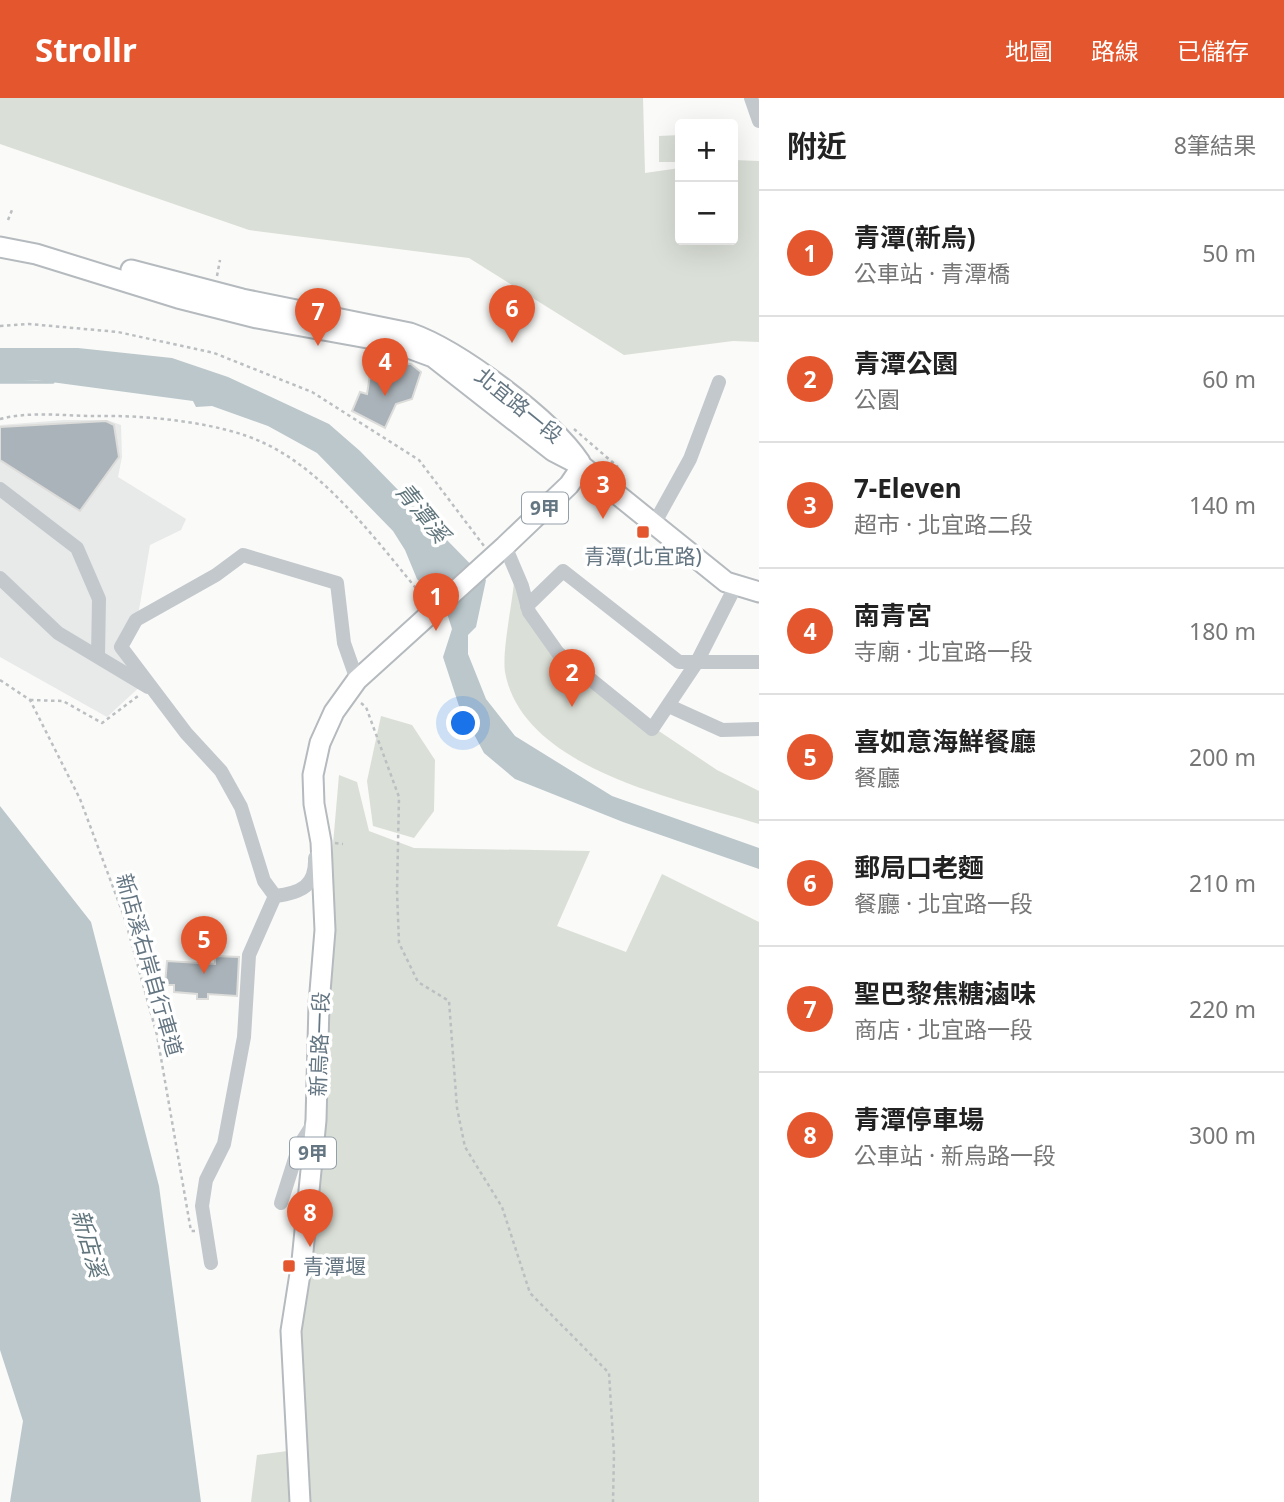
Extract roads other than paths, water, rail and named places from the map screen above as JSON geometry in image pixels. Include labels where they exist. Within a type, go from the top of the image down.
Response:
[{"type":"main road","name":"北宜路一段","points":[[4,227],[242,299],[410,333],[435,342],[461,358],[565,440],[582,466]]},
{"type":"main road","name":"北宜路一段","points":[[0,247],[36,254],[178,298],[257,318],[395,343],[433,356],[553,451],[582,466]]},
{"type":"main road","points":[[582,466],[735,587],[759,592]]},
{"type":"main road","name":"9甲","points":[[499,552],[569,485],[582,466]]},
{"type":"main road","name":"新烏路一段","points":[[300,1502],[291,1331],[316,1119],[319,1004],[325,930],[321,842],[314,804],[313,775],[320,743],[352,686],[499,552]]},
{"type":"street","points":[[751,98],[759,121]]},
{"type":"street","points":[[654,524],[690,459],[719,382]]},
{"type":"street","points":[[0,489],[77,548],[99,599],[98,656]]},
{"type":"street","points":[[499,552],[522,586],[527,606],[558,653],[652,729],[698,662],[735,587]]},
{"type":"street","points":[[275,896],[264,881],[241,807],[221,771],[186,733],[121,648],[136,620],[216,575],[243,555],[337,583],[352,686]]},
{"type":"street","points":[[527,606],[563,572],[679,662],[759,662]]},
{"type":"street","points":[[0,578],[58,633],[159,695]]},
{"type":"street","points":[[669,706],[722,730],[759,729]]},
{"type":"street","points":[[275,896],[297,893],[309,885],[315,869],[314,804]]},
{"type":"street","points":[[211,1263],[202,1206],[206,1180],[225,1144],[244,1037],[249,955],[275,896]]},
{"type":"street","points":[[281,1203],[299,1146],[316,1119]]},
{"type":"water","points":[[0,348],[78,348],[172,358],[228,377],[329,424],[360,451],[486,580],[476,627],[468,635],[468,654],[486,699],[515,736],[612,796],[759,848],[759,869],[623,822],[515,779],[484,753],[459,706],[443,657],[452,629],[446,610],[417,579],[405,550],[393,531],[317,453],[268,426],[212,406],[196,407],[193,401],[36,380],[0,383]]},
{"type":"water","name":"新店溪","points":[[0,806],[91,922],[159,1186],[201,1502],[10,1502],[23,1421],[0,1350]]},
{"type":"waterway","name":"青潭溪","points":[[0,382],[53,382]]},
{"type":"place","name":"郵局口老麵","points":[[512,343]]},
{"type":"place","name":"聖巴黎焦糖滷味","points":[[318,346]]},
{"type":"place","name":"南青宮","points":[[385,396]]},
{"type":"place","name":"7-Eleven","points":[[603,519]]},
{"type":"place","name":"青潭(北宜路)","points":[[643,532]]},
{"type":"place","name":"青潭(新烏)","points":[[436,631]]},
{"type":"place","name":"青潭公園","points":[[572,707]]},
{"type":"place","name":"喜如意海鮮餐廳","points":[[204,974]]},
{"type":"place","name":"青潭停車場","points":[[310,1247]]},
{"type":"place","name":"青潭堰","points":[[289,1266]]}]
